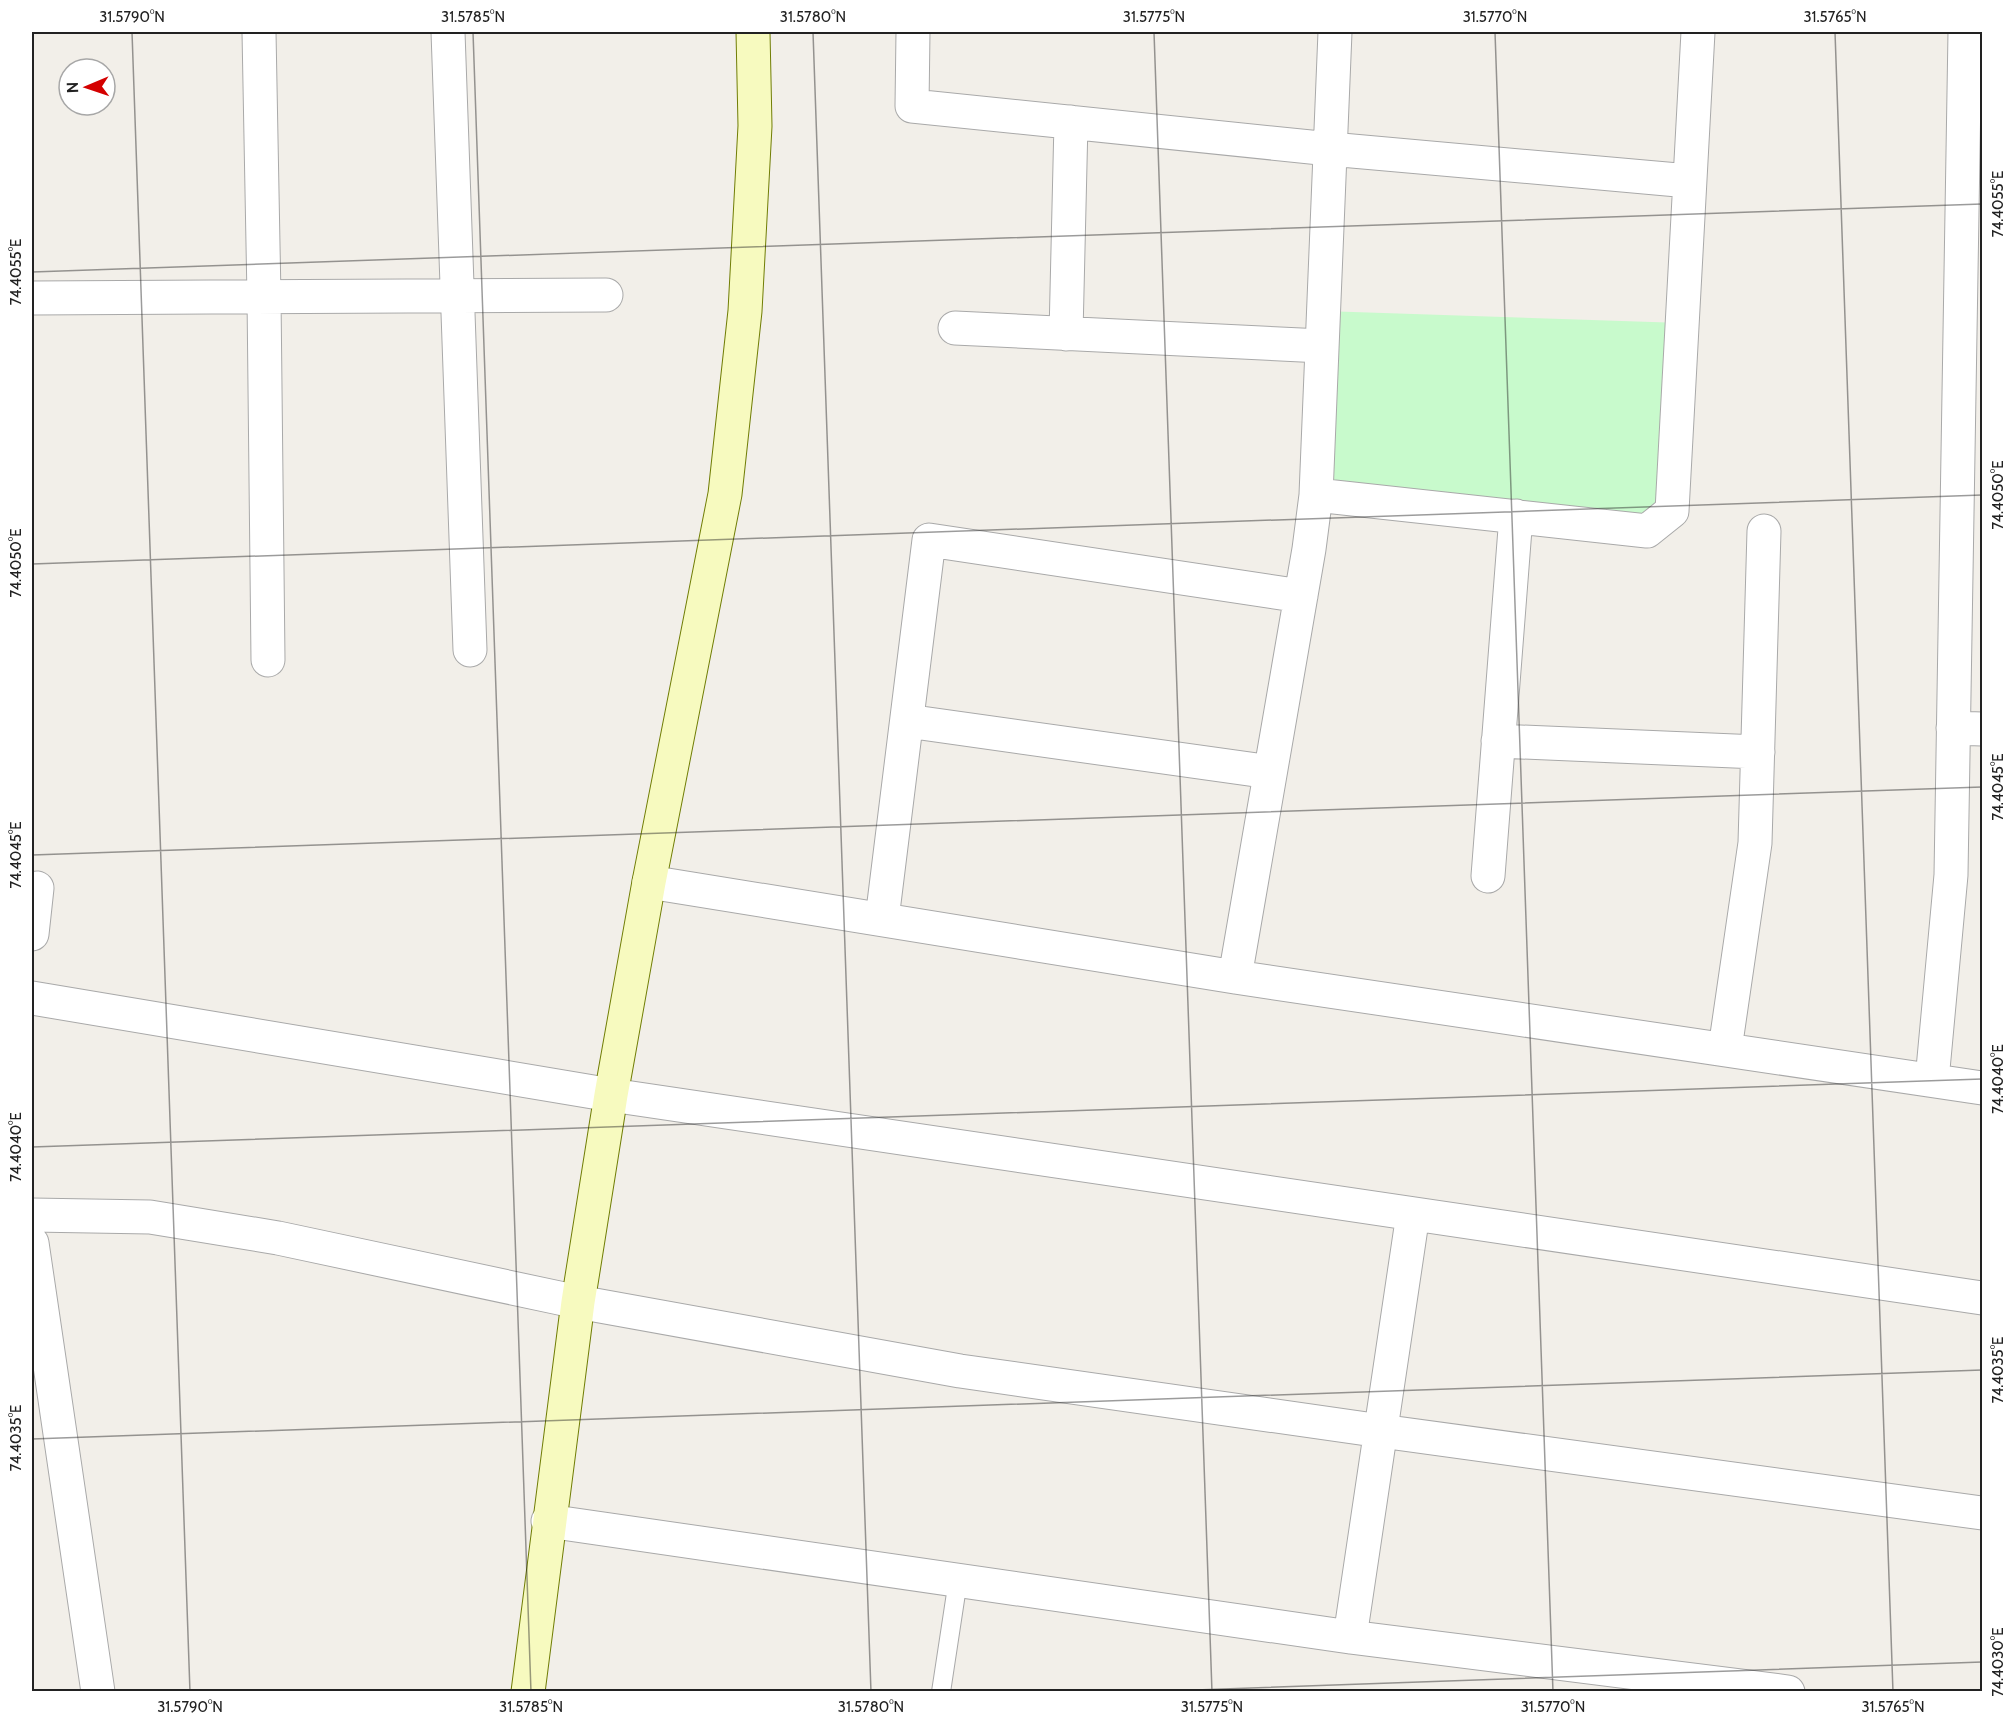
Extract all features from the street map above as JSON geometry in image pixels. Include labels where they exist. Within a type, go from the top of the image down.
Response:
[{"type":"street","points":[[260,32],[268,660]]},
{"type":"street","points":[[448,32],[470,650]]},
{"type":"street","points":[[528,1692],[548,1521],[578,1302],[610,1095],[725,494],[745,311],[754,126],[753,32]]},
{"type":"street","points":[[913,32],[912,106],[1330,149],[1689,181]]},
{"type":"street","points":[[1235,976],[1301,596],[1316,495],[1335,32]]},
{"type":"street","points":[[1316,495],[1647,531],[1672,511],[1698,32]]},
{"type":"street","points":[[1932,1080],[1951,874],[1968,728],[1973,147],[1965,32]]},
{"type":"street","points":[[1066,334],[1071,122]]},
{"type":"street","points":[[32,298],[606,295]]},
{"type":"street","points":[[955,328],[1322,346]]},
{"type":"street","points":[[1488,876],[1516,516]]},
{"type":"street","points":[[1725,1049],[1755,843],[1764,531]]},
{"type":"street","points":[[882,919],[929,540],[1301,596]]},
{"type":"street","points":[[907,721],[1270,772]]},
{"type":"street","points":[[1498,741],[1758,752]]},
{"type":"street","points":[[650,882],[1235,976],[1983,1088]]},
{"type":"street","points":[[32,934],[37,888]]},
{"type":"street","points":[[32,999],[610,1095],[1983,1298]]},
{"type":"street","points":[[1350,1637],[1413,1214]]},
{"type":"street","points":[[32,1215],[150,1217],[278,1238],[578,1302],[960,1371],[1983,1513]]},
{"type":"street","points":[[32,1243],[98,1692]]},
{"type":"street","points":[[548,1521],[1350,1637],[1788,1692]]},
{"type":"lane","points":[[941,1692],[958,1580]]},
{"type":"green space","points":[[1323,311],[1682,323],[1672,511],[1647,531],[1316,491]]}]
